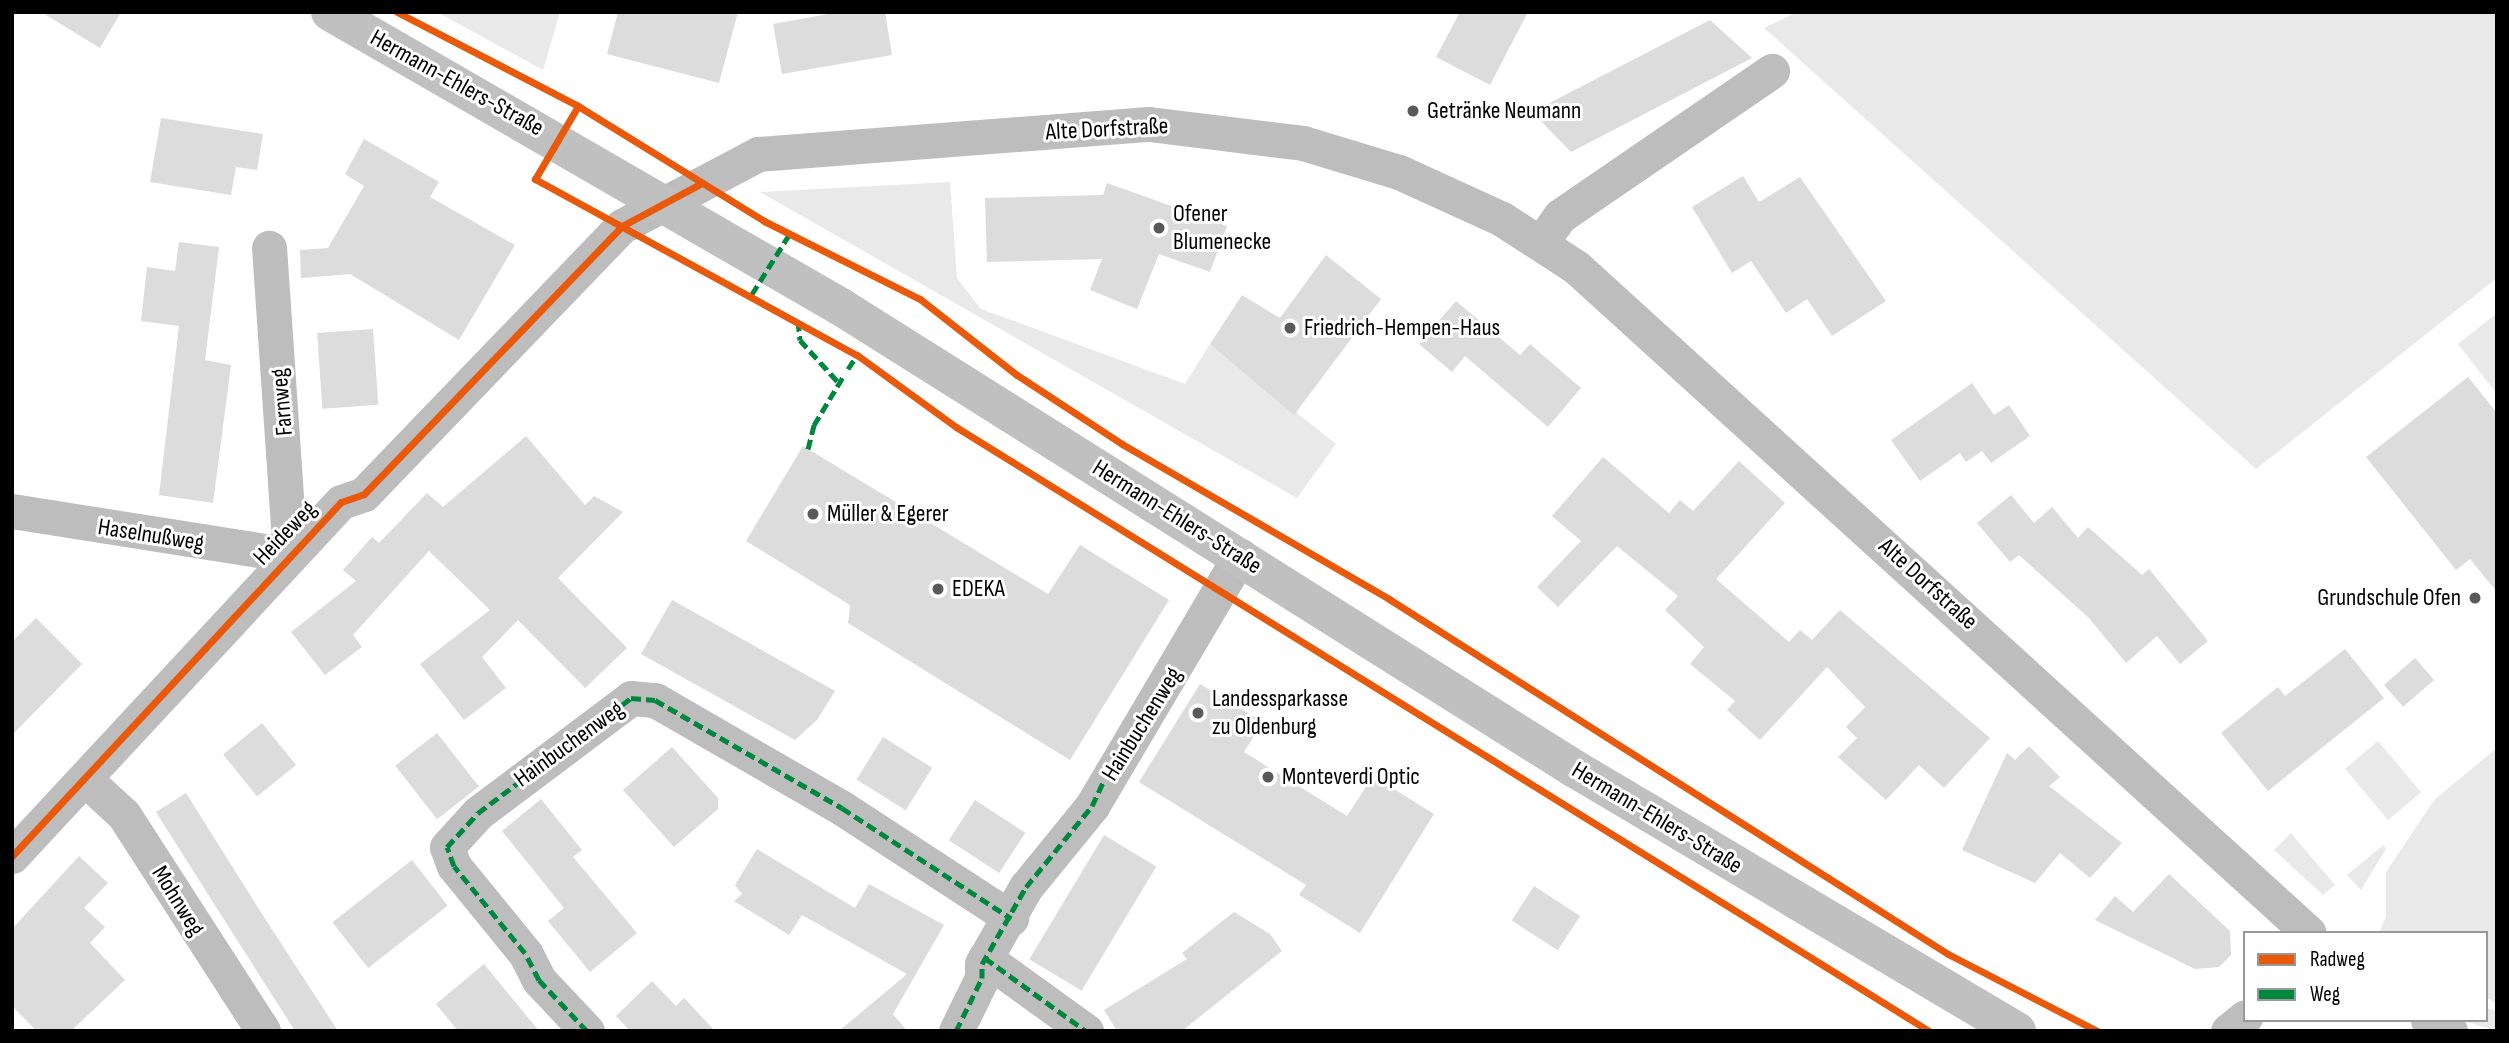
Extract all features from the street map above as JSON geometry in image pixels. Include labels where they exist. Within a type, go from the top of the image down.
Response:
[{"type":"street","name":"Hermann-Ehlers-Straße","points":[[330,12],[664,202],[1240,556],[1575,769],[2017,1031]]},
{"type":"street","points":[[1541,243],[1560,216],[1772,71]]},
{"type":"street","name":"Alte Dorfstraße","points":[[664,202],[758,154],[1149,124],[1245,133],[1349,155],[1467,201],[1541,243],[1607,292],[2307,931]]},
{"type":"street","name":"Heideweg","points":[[12,856],[341,502],[380,478],[622,226],[664,202]]},
{"type":"street","name":"Farnweg","points":[[270,248],[290,555]]},
{"type":"street","name":"Haselnußweg","points":[[12,511],[290,555]]},
{"type":"street","name":"Hainbuchenweg","points":[[956,1031],[985,958],[1034,877],[1092,806],[1240,556]]},
{"type":"street","name":"Hainbuchenweg","points":[[587,1031],[534,974],[525,953],[454,866],[447,847],[478,813],[631,698],[655,700],[842,808],[857,824],[1011,918]]},
{"type":"street","name":"Mohnweg","points":[[85,779],[124,815],[262,1031]]},
{"type":"street","points":[[985,958],[1086,1031]]},
{"type":"street","points":[[2228,1031],[2243,1019]]},
{"type":"street","points":[[2432,1022],[2450,1031]]},
{"type":"shaded area","points":[[437,12],[560,12],[543,70]]},
{"type":"shaded area","points":[[1797,12],[2497,12],[2497,278],[2256,469],[1764,28]]},
{"type":"shaded area","points":[[950,182],[957,278],[981,309],[1185,384],[1210,344],[1336,444],[1297,498],[760,192]]},
{"type":"shaded area","points":[[2497,313],[2497,394],[2458,344]]},
{"type":"shaded area","points":[[2378,741],[2421,792],[2388,820],[2345,769]]},
{"type":"shaded area","points":[[2497,748],[2497,1003],[2488,999],[2488,931],[2380,931],[2386,917],[2386,872],[2435,799]]},
{"type":"shaded area","points":[[2291,833],[2335,885],[2323,895],[2274,850]]},
{"type":"shaded area","points":[[2383,845],[2386,849],[2361,890],[2347,875]]},
{"type":"shaded area","points":[[2488,1009],[2497,1011],[2497,1031],[2468,1022],[2488,1022]]},
{"type":"building","points":[[41,12],[121,12],[100,48]]},
{"type":"building","points":[[618,12],[738,12],[719,83],[607,54]]},
{"type":"building","points":[[840,12],[885,12],[892,55],[782,74],[773,24]]},
{"type":"building","points":[[1460,12],[1528,12],[1490,85],[1436,57]]},
{"type":"building","points":[[1710,20],[1752,58],[1571,152],[1532,112]]},
{"type":"building","points":[[161,118],[263,134],[257,170],[236,167],[231,195],[150,182]]},
{"type":"building","points":[[364,139],[439,182],[430,197],[515,245],[459,340],[350,274],[301,278],[300,250],[328,248],[364,186],[345,174]]},
{"type":"building","points":[[1743,176],[1759,202],[1800,177],[1886,301],[1832,336],[1807,299],[1786,313],[1751,261],[1732,273],[1692,207]]},
{"type":"building","points":[[1107,183],[1227,226],[1210,272],[1159,254],[1137,309],[1090,290],[1102,259],[987,262],[985,198],[1103,195]]},
{"type":"building","points":[[179,242],[219,247],[205,360],[231,365],[213,503],[159,495],[179,326],[141,321],[147,267],[175,271]]},
{"type":"building","name":"Friedrich-Hempen-Haus","points":[[1326,255],[1381,299],[1294,415],[1210,344],[1242,295],[1280,318]]},
{"type":"building","points":[[1456,301],[1520,355],[1530,344],[1581,388],[1548,427],[1465,356],[1452,372],[1419,344]]},
{"type":"building","points":[[373,329],[378,405],[322,409],[317,333]]},
{"type":"building","points":[[2468,377],[2497,413],[2497,592],[2470,559],[2456,570],[2366,457]]},
{"type":"building","points":[[1972,383],[1994,415],[2009,405],[2030,436],[1991,463],[1982,451],[1966,462],[1960,453],[1920,481],[1891,440]]},
{"type":"building","points":[[526,436],[585,505],[594,496],[623,512],[558,578],[627,648],[585,688],[518,620],[482,657],[506,688],[464,720],[420,664],[490,610],[429,551],[353,635],[362,647],[325,675],[291,632],[356,581],[343,570],[372,537],[379,543],[427,493],[443,507]]},
{"type":"building","points":[[803,446],[1048,594],[1080,545],[1169,600],[1070,760],[848,623],[850,605],[746,541]]},
{"type":"building","points":[[1603,457],[1669,513],[1680,500],[1693,511],[1739,461],[1785,503],[1716,579],[1789,642],[1800,630],[1812,640],[1840,610],[1990,738],[1944,788],[1919,765],[1886,800],[1838,757],[1857,738],[1846,727],[1865,707],[1827,667],[1760,740],[1727,710],[1735,701],[1690,664],[1704,647],[1665,610],[1678,596],[1617,546],[1558,607],[1537,587],[1581,541],[1552,516]]},
{"type":"building","points":[[2011,495],[2034,523],[2052,507],[2078,538],[2088,527],[2142,575],[2149,569],[2208,641],[2180,664],[2157,636],[2126,663],[2089,618],[2019,555],[2010,562],[1977,523]]},
{"type":"building","points":[[672,600],[835,691],[817,720],[795,740],[641,654]]},
{"type":"building","points":[[36,618],[82,664],[12,735],[12,642]]},
{"type":"building","points":[[2345,649],[2384,698],[2268,791],[2221,733],[2278,687],[2285,696]]},
{"type":"building","points":[[2415,658],[2434,680],[2403,707],[2384,685]]},
{"type":"building","points":[[1200,684],[1263,722],[1244,752],[1347,816],[1373,776],[1434,814],[1360,933],[1299,895],[1306,885],[1139,782]]},
{"type":"building","points":[[262,723],[296,765],[257,796],[223,754]]},
{"type":"building","points":[[437,733],[479,787],[437,819],[395,766]]},
{"type":"building","points":[[883,737],[932,768],[906,810],[857,779]]},
{"type":"building","points":[[2029,746],[2060,777],[2049,786],[2122,843],[2090,878],[2060,853],[2035,883],[1962,850],[2007,753],[2015,760]]},
{"type":"building","points":[[672,747],[718,798],[718,809],[674,847],[623,790]]},
{"type":"building","points":[[186,793],[338,1031],[295,1031],[156,812]]},
{"type":"building","points":[[541,799],[582,850],[573,857],[637,933],[590,972],[548,921],[564,908],[502,831]]},
{"type":"building","points":[[975,800],[1025,833],[999,873],[949,840]]},
{"type":"building","points":[[1104,835],[1156,866],[1082,991],[1029,959]]},
{"type":"building","points":[[757,849],[855,908],[869,884],[944,925],[893,1014],[907,1031],[839,1031],[907,974],[802,915],[789,935],[734,901],[742,894],[735,885]]},
{"type":"building","points":[[79,856],[108,883],[84,908],[105,927],[90,943],[125,980],[71,1031],[37,1031],[12,1006],[12,929]]},
{"type":"building","points":[[412,860],[448,906],[368,968],[332,922]]},
{"type":"building","points":[[2169,874],[2230,931],[2231,955],[2219,967],[2195,969],[2095,920],[2115,896],[2133,912]]},
{"type":"building","points":[[1534,886],[1580,916],[1558,950],[1512,920]]},
{"type":"building","points":[[1234,912],[1270,934],[1282,951],[1182,1031],[1117,1031],[1104,1010],[1187,959],[1182,953]]},
{"type":"building","points":[[484,964],[539,1031],[458,1031],[436,1004]]},
{"type":"building","points":[[652,981],[676,1006],[684,998],[715,1031],[630,1031],[616,1016]]},
{"type":"marked path","points":[[752,294],[789,235]]},
{"type":"marked path","points":[[798,321],[800,340],[839,383]]},
{"type":"marked path","points":[[848,369],[857,355]]},
{"type":"marked path","points":[[808,449],[814,425],[843,377]]},
{"type":"marked path","points":[[587,1031],[539,980],[525,953],[454,866],[447,847],[478,813],[631,698],[655,700],[842,808],[1011,918]]},
{"type":"marked path","points":[[956,1031],[982,978],[982,964],[1026,887],[1092,806],[1104,780]]},
{"type":"marked path","points":[[985,958],[1086,1031]]},
{"type":"cycle path","points":[[397,12],[578,106],[764,221],[920,299],[1017,375],[1122,444],[1389,599],[1948,954],[2097,1031]]},
{"type":"cycle path","points":[[578,106],[535,179],[857,355],[956,427],[1929,1031]]},
{"type":"cycle path","points":[[12,856],[341,502],[364,494],[622,226],[702,183]]},
{"type":"place","name":"Getränke Neumann","points":[[1413,111]]},
{"type":"place","name":"Ofener Blumenecke","points":[[1159,228]]},
{"type":"place","name":"Friedrich-Hempen-Haus","points":[[1290,328]]},
{"type":"place","name":"Müller & Egerer","points":[[813,514]]},
{"type":"place","name":"EDEKA","points":[[938,589]]},
{"type":"place","name":"Grundschule Ofen","points":[[2475,598]]},
{"type":"place","name":"Landessparkasse zu Oldenburg","points":[[1198,713]]},
{"type":"place","name":"Monteverdi Optic","points":[[1268,777]]}]
